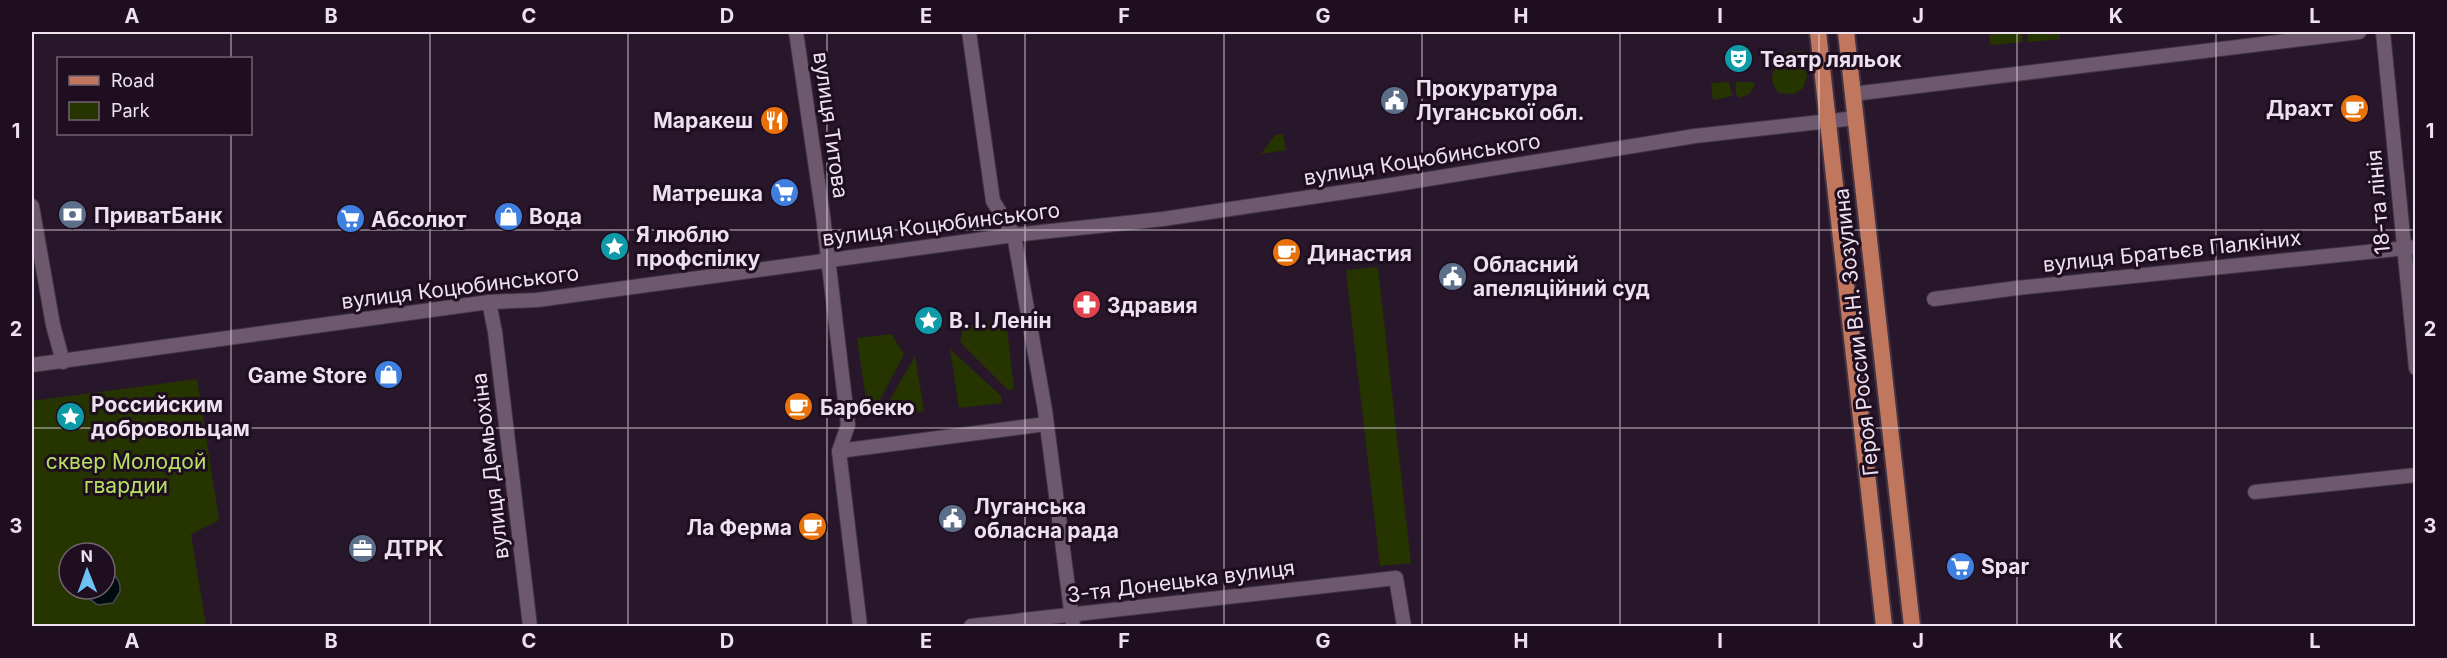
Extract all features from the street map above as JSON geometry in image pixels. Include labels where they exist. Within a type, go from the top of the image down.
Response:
[{"type":"main road","name":"Героя России В.Н. Зозулина","points":[[1818,32],[1826,121],[1884,627]]},
{"type":"main road","name":"Героя России В.Н. Зозулина","points":[[1846,32],[1912,627]]},
{"type":"street","name":"вулиця Титова","points":[[796,32],[823,216],[848,425],[839,451]]},
{"type":"street","points":[[969,32],[993,201],[1014,235],[1046,424],[1072,621]]},
{"type":"street","points":[[1853,94],[2359,32]]},
{"type":"street","name":"18-та лінія","points":[[2383,32],[2409,247],[2415,368]]},
{"type":"street","name":"вулиця Коцюбинського","points":[[32,365],[489,302],[537,300],[1014,235],[1163,219],[1362,190],[1695,136],[1856,118]]},
{"type":"street","points":[[32,206],[53,325],[63,362]]},
{"type":"street","name":"вулиця Братьєв Палкіних","points":[[1934,299],[2017,288],[2409,247]]},
{"type":"street","name":"вулиця Демьохіна","points":[[489,302],[495,332],[530,627]]},
{"type":"street","points":[[860,627],[839,451],[1046,424]]},
{"type":"street","points":[[2255,492],[2415,475]]},
{"type":"street","name":"3-тя Донецька вулиця","points":[[971,627],[1072,621],[1396,578],[1404,627]]},
{"type":"green space","points":[[1989,32],[2022,32],[2023,42],[1990,45]]},
{"type":"green space","points":[[2027,32],[2059,32],[2060,39],[2028,42]]},
{"type":"green space","points":[[1803,51],[1807,76],[1803,88],[1794,94],[1779,93],[1772,77],[1775,68],[1785,52]]},
{"type":"green space","points":[[1729,82],[1732,96],[1713,100],[1711,83]]},
{"type":"green space","points":[[1736,82],[1753,82],[1755,85],[1749,94],[1740,98],[1736,94]]},
{"type":"green space","points":[[1283,134],[1286,150],[1261,154],[1275,135]]},
{"type":"green space","points":[[1378,267],[1411,563],[1380,566],[1346,270]]},
{"type":"green space","points":[[1006,320],[1014,389],[1008,390],[960,342],[964,326]]},
{"type":"green space","points":[[891,334],[904,354],[873,413],[868,413],[857,338]]},
{"type":"green space","points":[[950,349],[1001,396],[1002,403],[959,408]]},
{"type":"green space","points":[[915,356],[924,411],[880,417]]},
{"type":"green space","name":"сквер Молодой гвардии","points":[[197,379],[219,520],[191,534],[206,626],[32,626],[32,401]]},
{"type":"shaded area","points":[[117,578],[120,584],[120,592],[117,597]]},
{"type":"shaded area","points":[[92,601],[114,601],[113,603],[98,605]]},
{"type":"place","name":"Театр ляльок","points":[[1739,59]]},
{"type":"place","name":"Прокуратура Луганської обл.","points":[[1395,100]]},
{"type":"place","name":"Драхт","points":[[2354,108]]},
{"type":"place","name":"Маракеш","points":[[774,120]]},
{"type":"place","name":"Матрешка","points":[[784,193]]},
{"type":"place","name":"ПриватБанк","points":[[73,215]]},
{"type":"place","name":"Вода","points":[[508,216]]},
{"type":"place","name":"Абсолют","points":[[350,219]]},
{"type":"place","name":"Я люблю профспілку","points":[[615,246]]},
{"type":"place","name":"Династия","points":[[1286,253]]},
{"type":"place","name":"Обласний апеляційний суд","points":[[1452,276]]},
{"type":"place","name":"Здравия","points":[[1086,305]]},
{"type":"place","name":"В. І. Ленін","points":[[928,320]]},
{"type":"place","name":"Game Store","points":[[388,375]]},
{"type":"place","name":"Барбекю","points":[[799,407]]},
{"type":"place","name":"Pоссийским добровольцам","points":[[70,416]]},
{"type":"place","name":"Луганська обласна рада","points":[[953,518]]},
{"type":"place","name":"Ла Ферма","points":[[813,527]]},
{"type":"place","name":"ДТРК","points":[[363,548]]},
{"type":"place","name":"Spar","points":[[1960,566]]}]
